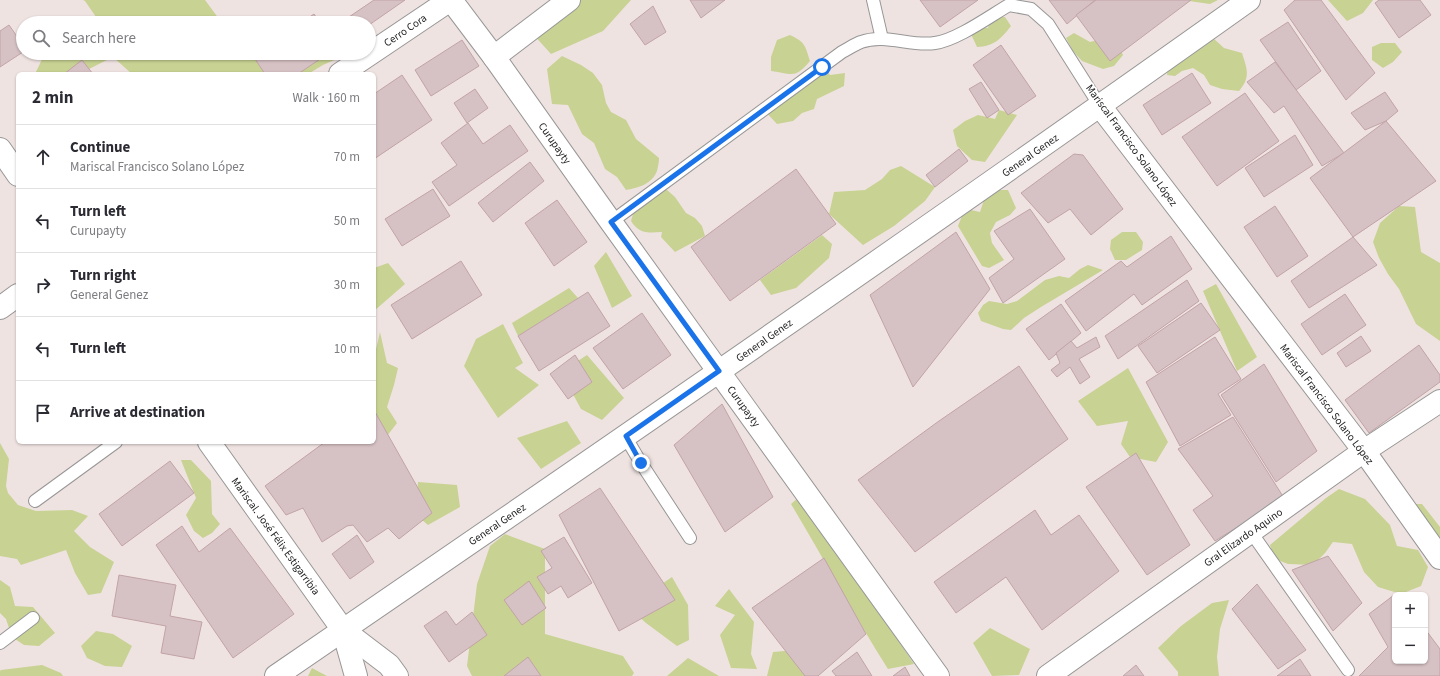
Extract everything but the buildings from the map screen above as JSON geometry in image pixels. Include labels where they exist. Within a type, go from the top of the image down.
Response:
[{"type":"street","name":"Curupayty","points":[[450,0],[494,57],[938,676]]},
{"type":"street","name":"Cerro Cora","points":[[376,50],[450,0]]},
{"type":"street","points":[[494,57],[570,0]]},
{"type":"street","name":"General Genez","points":[[276,676],[626,436],[1100,106],[1249,0]]},
{"type":"street","name":"Cerro Cora","points":[[343,72],[361,60]]},
{"type":"street","name":"Mariscal Francisco Solano López","points":[[1100,106],[1364,452],[1440,558]]},
{"type":"street","points":[[0,150],[16,172]]},
{"type":"street","points":[[0,308],[16,296]]},
{"type":"street","name":"Gral Elizardo Aquino","points":[[1048,676],[1364,452],[1440,401]]},
{"type":"street","name":"Mariscal. José Félix Estigarribia","points":[[210,444],[343,630]]},
{"type":"street","points":[[343,630],[356,676]]},
{"type":"street","points":[[343,630],[389,665],[397,676]]},
{"type":"lane","points":[[873,0],[882,39]]},
{"type":"lane","name":"Mariscal Francisco Solano López","points":[[611,222],[842,52],[862,41],[882,39],[918,43],[935,43],[951,39],[1009,5],[1028,4],[1048,24],[1100,106]]},
{"type":"lane","points":[[626,436],[641,463],[690,538]]},
{"type":"lane","points":[[35,501],[113,444]]},
{"type":"lane","points":[[1251,532],[1348,670]]},
{"type":"lane","points":[[0,643],[33,618]]},
{"type":"green space","points":[[83,0],[205,0],[217,16],[95,16]]},
{"type":"green space","points":[[555,0],[631,0],[603,31],[551,54],[523,23]]},
{"type":"green space","points":[[1189,0],[1218,0],[1210,4]]},
{"type":"green space","points":[[1328,0],[1373,0],[1363,13],[1347,21]]},
{"type":"green space","points":[[991,16],[1005,17],[1011,26],[992,44],[977,47],[970,32],[977,27],[988,28]]},
{"type":"green space","points":[[1074,33],[1090,42],[1113,36],[1123,55],[1114,66],[1103,69],[1082,61],[1073,51],[1066,38]]},
{"type":"green space","points":[[790,35],[802,42],[810,61],[801,71],[797,73],[789,74],[771,71],[771,57],[777,40]]},
{"type":"green space","points":[[1213,38],[1224,48],[1242,53],[1247,77],[1239,91],[1222,89],[1210,85],[1204,75],[1193,68],[1182,71],[1175,76],[1167,75],[1168,66]]},
{"type":"green space","points":[[1381,43],[1395,43],[1402,52],[1393,62],[1383,68],[1372,60],[1372,47]]},
{"type":"green space","points":[[562,56],[581,65],[593,73],[602,85],[606,103],[611,112],[626,120],[636,139],[659,158],[655,175],[644,185],[626,190],[617,177],[605,169],[594,143],[582,134],[568,105],[552,104],[547,69]]},
{"type":"green space","points":[[42,60],[107,60],[83,72],[36,72]]},
{"type":"green space","points":[[116,60],[260,60],[269,64],[276,60],[334,60],[311,72],[130,72]]},
{"type":"green space","points":[[822,67],[830,75],[845,73],[844,86],[817,99],[814,109],[802,113],[793,121],[777,124],[764,110]]},
{"type":"green space","points":[[999,110],[1017,115],[985,162],[972,160],[957,146],[953,130],[965,121],[978,115],[995,119]]},
{"type":"green space","points":[[901,166],[935,187],[925,201],[894,226],[863,245],[829,214],[834,192],[865,190],[882,179],[890,170]]},
{"type":"green space","points":[[658,190],[667,190],[675,197],[686,213],[695,218],[702,226],[705,236],[675,252],[661,237],[662,232],[644,232],[637,228],[631,221],[635,207]]},
{"type":"green space","points":[[997,190],[1008,190],[1016,208],[1010,215],[996,222],[990,233],[992,243],[1004,260],[989,268],[982,266],[958,226],[962,216],[971,210],[980,212],[986,194]]},
{"type":"green space","points":[[1399,206],[1415,207],[1421,252],[1440,263],[1440,341],[1416,324],[1399,289],[1379,258],[1373,242],[1380,223]]},
{"type":"green space","points":[[1122,232],[1136,232],[1143,242],[1142,250],[1126,260],[1115,260],[1110,249],[1111,240]]},
{"type":"green space","points":[[822,235],[832,244],[829,258],[796,288],[771,295],[760,280]]},
{"type":"green space","points":[[606,252],[632,296],[612,308],[594,266]]},
{"type":"green space","points":[[388,263],[405,284],[376,309],[376,267]]},
{"type":"green space","points":[[1088,265],[1103,270],[1024,318],[1011,330],[1003,329],[981,321],[978,313],[983,305],[989,301],[1007,304],[1017,301],[1045,280],[1059,276],[1069,278],[1080,269]]},
{"type":"green space","points":[[1216,284],[1257,357],[1237,371],[1203,291]]},
{"type":"green space","points":[[569,288],[578,298],[518,336],[512,323]]},
{"type":"green space","points":[[503,324],[523,363],[515,368],[539,385],[498,418],[464,366],[476,339]]},
{"type":"green space","points":[[380,332],[387,363],[398,368],[387,407],[397,423],[387,436],[376,435],[376,349]]},
{"type":"green space","points":[[587,355],[624,398],[602,420],[581,409],[561,372]]},
{"type":"green space","points":[[1128,368],[1168,442],[1156,462],[1130,457],[1121,444],[1128,421],[1097,426],[1078,401]]},
{"type":"green space","points":[[567,421],[581,443],[541,469],[517,438]]},
{"type":"green space","points":[[0,443],[9,459],[6,486],[8,493],[18,505],[36,511],[72,510],[88,516],[74,531],[90,547],[114,562],[101,593],[88,595],[75,573],[66,550],[21,565],[17,559],[0,556]]},
{"type":"green space","points":[[181,460],[191,460],[211,481],[212,514],[220,524],[212,533],[203,538],[194,531],[186,515],[196,498]]},
{"type":"green space","points":[[418,482],[457,485],[460,507],[428,525],[415,514]]},
{"type":"green space","points":[[1339,489],[1365,499],[1390,525],[1397,546],[1418,550],[1428,567],[1421,586],[1406,592],[1394,592],[1378,587],[1364,572],[1352,544],[1333,542],[1313,565],[1288,564],[1275,559],[1270,545],[1326,498]]},
{"type":"green space","points":[[800,496],[914,664],[888,669],[791,504]]},
{"type":"green space","points":[[1414,504],[1422,504],[1440,527],[1440,554]]},
{"type":"green space","points":[[505,534],[545,549],[545,634],[623,656],[634,673],[632,676],[472,676],[467,666],[477,584],[490,546]]},
{"type":"green space","points":[[672,577],[688,605],[689,640],[677,646],[646,623],[628,607]]},
{"type":"green space","points":[[0,580],[10,587],[15,606],[33,607],[55,633],[39,646],[24,645],[12,637],[6,619],[0,613]]},
{"type":"green space","points":[[729,589],[754,622],[751,654],[757,669],[731,668],[720,635],[735,615],[715,606]]},
{"type":"green space","points":[[1229,600],[1220,629],[1217,657],[1219,676],[1178,676],[1178,672],[1158,648],[1181,626],[1212,603]]},
{"type":"green space","points":[[990,628],[1030,649],[1019,675],[992,676],[973,643]]},
{"type":"green space","points":[[96,631],[113,634],[132,646],[122,667],[105,666],[87,658],[81,646]]},
{"type":"green space","points":[[808,649],[815,676],[767,676],[773,652]]},
{"type":"green space","points":[[688,658],[719,676],[667,676]]},
{"type":"green space","points":[[42,665],[61,673],[63,676],[0,676],[1,670]]},
{"type":"green space","points":[[312,668],[327,676],[308,676]]},
{"type":"route","points":[[641,463],[626,436],[719,371],[611,222],[822,67]]}]
